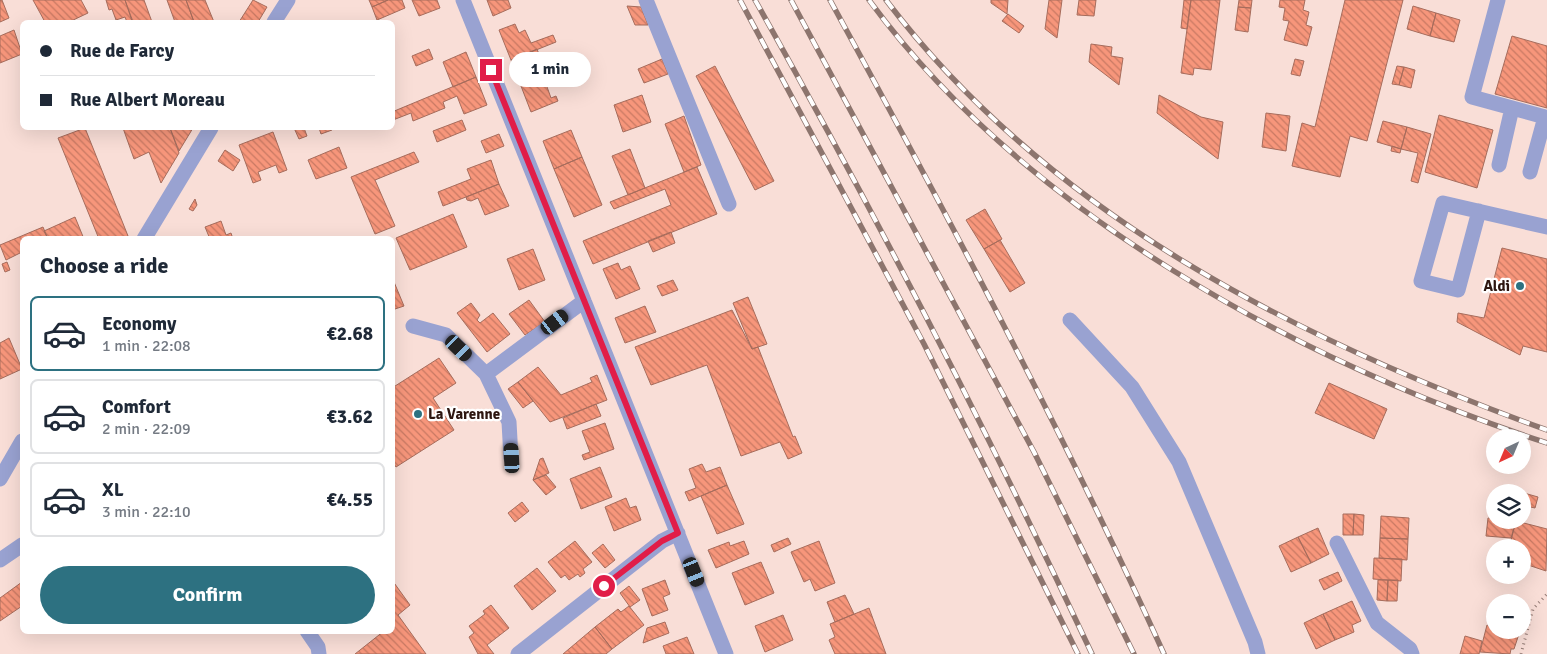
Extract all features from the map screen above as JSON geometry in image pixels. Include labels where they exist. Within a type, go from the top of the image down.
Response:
[{"type":"street","points":[[275,20],[288,0]]},
{"type":"street","points":[[462,0],[726,654]]},
{"type":"street","points":[[646,0],[729,204]]},
{"type":"street","points":[[1498,0],[1472,97],[1545,117],[1544,135],[1530,172]]},
{"type":"street","points":[[1499,165],[1512,108]]},
{"type":"street","points":[[146,236],[210,130]]},
{"type":"street","points":[[1479,211],[1458,290],[1422,281],[1443,203],[1479,211],[1547,227]]},
{"type":"street","points":[[486,374],[584,301]]},
{"type":"street","points":[[1070,320],[1132,387],[1179,462],[1255,642],[1258,654]]},
{"type":"street","points":[[413,326],[446,335],[486,374],[510,422],[512,458]]},
{"type":"street","points":[[0,479],[20,444]]},
{"type":"street","points":[[518,654],[662,541],[678,533]]},
{"type":"street","points":[[1337,543],[1377,623],[1410,649],[1412,654]]},
{"type":"street","points":[[0,560],[20,546]]},
{"type":"street","points":[[310,634],[318,647],[319,654]]},
{"type":"path","points":[[1520,654],[1533,609],[1547,594]]},
{"type":"building","points":[[0,0],[2,0],[9,18],[0,22]]},
{"type":"building","points":[[33,0],[81,0],[88,13],[73,20],[44,20]]},
{"type":"building","points":[[106,0],[125,0],[132,20],[126,20],[125,17],[116,20],[112,9],[109,10]]},
{"type":"building","points":[[125,0],[144,0],[151,20],[132,20]]},
{"type":"building","points":[[167,0],[186,0],[193,20],[174,20]]},
{"type":"building","points":[[186,0],[205,0],[213,20],[193,20]]},
{"type":"building","points":[[253,0],[267,7],[259,20],[240,20]]},
{"type":"building","points":[[369,0],[388,0],[372,7]]},
{"type":"building","points":[[388,0],[402,0],[405,8],[377,20],[372,7]]},
{"type":"building","points":[[412,0],[437,0],[440,8],[419,16]]},
{"type":"building","points":[[487,0],[508,0],[511,8],[493,16]]},
{"type":"building","points":[[991,0],[1008,0],[1007,14],[991,3]]},
{"type":"building","points":[[1049,0],[1062,0],[1057,38],[1045,29]]},
{"type":"building","points":[[1079,0],[1096,0],[1094,16],[1077,15]]},
{"type":"building","points":[[1184,0],[1191,0],[1187,29],[1181,28]]},
{"type":"building","points":[[1191,0],[1220,0],[1211,70],[1194,68],[1193,75],[1181,73]]},
{"type":"building","points":[[1239,0],[1252,0],[1251,8],[1238,7]]},
{"type":"building","points":[[1280,0],[1305,0],[1303,10],[1309,12],[1306,25],[1312,27],[1307,46],[1284,40],[1289,21],[1283,20],[1285,8],[1279,7]]},
{"type":"building","points":[[1345,0],[1403,0],[1367,141],[1350,136],[1340,177],[1292,166],[1302,123],[1315,127]]},
{"type":"building","points":[[627,6],[641,7],[648,25],[635,25]]},
{"type":"building","points":[[1413,6],[1436,13],[1430,36],[1407,29]]},
{"type":"building","points":[[1238,7],[1251,8],[1248,32],[1235,30]]},
{"type":"building","points":[[1436,13],[1460,20],[1454,42],[1430,36]]},
{"type":"building","points":[[1008,14],[1024,26],[1019,33],[1002,21]]},
{"type":"building","points":[[515,24],[519,33],[525,30],[531,43],[553,35],[556,42],[511,60],[499,30]]},
{"type":"building","points":[[14,30],[20,48],[20,55],[0,63],[0,36]]},
{"type":"building","points":[[1512,36],[1547,46],[1547,108],[1495,94]]},
{"type":"building","points":[[1091,44],[1112,47],[1111,56],[1123,58],[1119,85],[1089,62]]},
{"type":"building","points":[[429,49],[433,59],[416,66],[412,56]]},
{"type":"building","points":[[537,49],[550,83],[546,84],[551,98],[556,96],[558,101],[531,112],[511,60]]},
{"type":"building","points":[[466,52],[476,77],[453,87],[443,62]]},
{"type":"building","points":[[662,59],[668,74],[644,83],[638,69]]},
{"type":"building","points":[[1295,59],[1304,61],[1300,76],[1291,74]]},
{"type":"building","points":[[715,66],[774,181],[755,190],[696,76]]},
{"type":"building","points":[[1397,66],[1404,67],[1399,85],[1392,84]]},
{"type":"building","points":[[1404,67],[1415,70],[1411,88],[1399,85]]},
{"type":"building","points":[[476,77],[487,105],[464,114],[457,96],[443,102],[445,108],[413,121],[411,113],[395,119],[395,111]]},
{"type":"building","points":[[642,95],[651,122],[623,132],[614,105]]},
{"type":"building","points":[[1159,95],[1201,117],[1223,122],[1218,159],[1157,113]]},
{"type":"building","points":[[1266,113],[1290,116],[1286,151],[1262,147]]},
{"type":"building","points":[[1439,115],[1493,130],[1477,188],[1425,172]]},
{"type":"building","points":[[684,116],[701,165],[684,172],[665,124]]},
{"type":"building","points":[[462,120],[466,130],[437,142],[433,131]]},
{"type":"building","points":[[1383,121],[1407,127],[1401,149],[1377,142]]},
{"type":"building","points":[[1407,127],[1431,134],[1418,183],[1411,181],[1418,153],[1401,149]]},
{"type":"building","points":[[80,130],[86,130],[128,236],[98,236],[58,138]]},
{"type":"building","points":[[124,130],[171,130],[179,153],[161,183],[149,152],[134,159]]},
{"type":"building","points":[[171,130],[192,130],[179,151]]},
{"type":"building","points":[[295,130],[305,130],[307,136],[299,139]]},
{"type":"building","points":[[320,130],[332,130],[321,134]]},
{"type":"building","points":[[571,130],[582,157],[554,169],[543,141]]},
{"type":"building","points":[[273,132],[287,170],[279,173],[276,165],[258,172],[261,180],[253,183],[239,145]]},
{"type":"building","points":[[499,134],[504,146],[486,153],[481,141]]},
{"type":"building","points":[[1392,146],[1401,149],[1400,153],[1391,151]]},
{"type":"building","points":[[339,147],[347,168],[316,179],[308,160]]},
{"type":"building","points":[[630,149],[645,188],[628,195],[612,156]]},
{"type":"building","points":[[225,150],[240,160],[233,171],[218,161]]},
{"type":"building","points":[[414,152],[419,162],[375,180],[395,226],[375,234],[351,177]]},
{"type":"building","points":[[582,157],[602,205],[574,217],[554,169]]},
{"type":"building","points":[[491,160],[499,184],[443,206],[438,192],[471,179],[467,169]]},
{"type":"building","points":[[697,167],[717,214],[593,264],[583,241],[671,205],[665,189],[614,209],[610,202]]},
{"type":"building","points":[[499,184],[509,206],[485,215],[478,198],[471,201],[467,200],[466,197]]},
{"type":"building","points":[[195,199],[197,205],[193,211],[189,209]]},
{"type":"building","points":[[985,209],[1002,239],[984,249],[966,220]]},
{"type":"building","points":[[453,214],[467,247],[410,270],[396,238]]},
{"type":"building","points":[[75,217],[83,236],[46,236],[44,231]]},
{"type":"building","points":[[221,221],[226,235],[231,233],[232,236],[209,236],[205,227]]},
{"type":"building","points":[[43,227],[47,236],[22,236]]},
{"type":"building","points":[[671,232],[675,243],[653,252],[648,241]]},
{"type":"building","points":[[20,237],[20,253],[6,260],[0,245]]},
{"type":"building","points":[[1000,240],[1025,283],[1010,292],[984,249]]},
{"type":"building","name":"Aldi","points":[[1502,248],[1547,259],[1547,352],[1523,346],[1520,355],[1457,322],[1458,313],[1484,318]]},
{"type":"building","points":[[533,249],[545,280],[519,290],[507,259]]},
{"type":"building","points":[[7,262],[10,270],[5,272],[2,264]]},
{"type":"building","points":[[618,263],[621,270],[630,266],[640,289],[616,299],[603,269]]},
{"type":"building","points":[[673,280],[678,290],[662,296],[657,286]]},
{"type":"building","points":[[395,284],[404,306],[395,309]]},
{"type":"building","points":[[748,297],[767,344],[752,349],[733,303]]},
{"type":"building","points":[[529,300],[545,322],[525,335],[509,314]]},
{"type":"building","points":[[471,303],[480,315],[477,320],[480,323],[493,313],[510,334],[487,352],[457,313]]},
{"type":"building","points":[[645,306],[656,332],[625,343],[615,318]]},
{"type":"building","points":[[732,310],[752,349],[758,347],[793,437],[795,436],[802,453],[788,459],[780,442],[741,456],[707,365],[651,385],[635,347]]},
{"type":"building","points":[[9,338],[20,364],[20,370],[0,379],[0,343]]},
{"type":"building","name":"La Varenne","points":[[439,358],[456,383],[433,398],[454,430],[396,467],[395,466],[395,386]]},
{"type":"building","points":[[538,367],[561,395],[592,382],[590,378],[597,375],[607,400],[550,422],[518,382]]},
{"type":"building","points":[[518,382],[533,401],[523,408],[508,389]]},
{"type":"building","points":[[1329,383],[1387,409],[1374,439],[1315,413]]},
{"type":"building","points":[[596,404],[601,416],[567,429],[563,418]]},
{"type":"building","points":[[605,423],[614,449],[584,460],[582,455],[590,452],[582,431]]},
{"type":"building","points":[[543,458],[549,473],[533,480],[540,459]]},
{"type":"building","points":[[702,464],[706,472],[720,467],[727,485],[689,501],[685,492],[696,488],[689,469]]},
{"type":"building","points":[[600,467],[612,497],[581,509],[570,479]]},
{"type":"building","points":[[546,475],[556,487],[546,495],[533,480]]},
{"type":"building","points":[[727,485],[744,524],[717,534],[701,496]]},
{"type":"building","points":[[1531,495],[1538,497],[1535,508],[1531,507]]},
{"type":"building","points":[[626,498],[630,508],[636,506],[641,520],[614,531],[605,507]]},
{"type":"building","points":[[522,502],[529,511],[515,522],[508,513]]},
{"type":"building","points":[[1343,514],[1354,514],[1353,535],[1343,535]]},
{"type":"building","points":[[1354,514],[1364,515],[1363,535],[1353,535]]},
{"type":"building","points":[[1381,516],[1409,518],[1408,539],[1380,538]]},
{"type":"building","points":[[1531,525],[1547,529],[1546,571],[1531,566],[1531,539],[1511,539],[1514,529],[1531,529]]},
{"type":"building","points":[[1318,528],[1329,554],[1311,563],[1298,537]]},
{"type":"building","points":[[1487,529],[1514,529],[1511,538],[1486,536]]},
{"type":"building","points":[[1298,537],[1311,563],[1291,572],[1279,546]]},
{"type":"building","points":[[788,538],[791,544],[774,552],[771,545]]},
{"type":"building","points":[[1380,538],[1408,539],[1407,560],[1379,558]]},
{"type":"building","points":[[575,541],[592,562],[583,569],[585,573],[580,577],[578,574],[569,580],[565,575],[561,578],[548,562]]},
{"type":"building","points":[[744,541],[749,554],[716,568],[708,550],[729,542],[730,546]]},
{"type":"building","points":[[819,541],[835,583],[815,591],[810,579],[804,582],[791,552]]},
{"type":"building","points":[[603,544],[615,560],[605,568],[592,553]]},
{"type":"building","points":[[1374,558],[1402,559],[1401,581],[1373,579]]},
{"type":"building","points":[[761,562],[774,593],[745,605],[732,573]]},
{"type":"building","points":[[537,568],[556,591],[532,610],[514,586]]},
{"type":"building","points":[[1338,572],[1342,581],[1324,590],[1319,580]]},
{"type":"building","points":[[665,580],[670,594],[663,597],[668,610],[652,616],[642,589]]},
{"type":"building","points":[[1378,580],[1388,580],[1387,601],[1377,600]]},
{"type":"building","points":[[1388,580],[1398,580],[1397,601],[1387,601]]},
{"type":"building","points":[[20,583],[20,607],[0,621],[0,598]]},
{"type":"building","points":[[395,584],[410,605],[398,615],[426,654],[355,654],[380,634],[395,634]]},
{"type":"building","points":[[629,586],[640,600],[630,607],[620,593]]},
{"type":"building","points":[[845,595],[854,614],[835,622],[827,602]]},
{"type":"building","points":[[1352,601],[1361,621],[1352,625],[1354,632],[1335,640],[1323,614]]},
{"type":"building","points":[[491,605],[509,628],[487,645],[494,654],[478,654],[469,637],[474,633],[469,626],[485,614],[483,611]]},
{"type":"building","points":[[629,606],[644,625],[612,649],[595,627],[618,609],[621,612]]},
{"type":"building","points":[[869,608],[886,654],[835,654],[829,640],[835,637],[830,624]]},
{"type":"building","points":[[1323,614],[1335,640],[1316,649],[1304,623]]},
{"type":"building","points":[[783,615],[793,640],[765,652],[755,626]]},
{"type":"building","points":[[665,622],[669,633],[643,643],[647,628]]},
{"type":"building","points":[[595,627],[612,649],[606,654],[563,654]]},
{"type":"building","points":[[1486,629],[1486,639],[1517,639],[1510,654],[1480,652]]},
{"type":"building","points":[[1465,636],[1482,641],[1479,654],[1460,654]]},
{"type":"building","points":[[687,637],[694,654],[666,654],[663,646]]},
{"type":"railway","points":[[740,0],[924,344],[1078,654]]},
{"type":"railway","points":[[755,0],[844,161],[930,324],[1053,571],[1092,654]]},
{"type":"railway","points":[[791,0],[1034,452],[1134,654]]},
{"type":"railway","points":[[830,0],[1045,406],[1164,654]]},
{"type":"railway","points":[[869,0],[933,77],[1006,148],[1087,212],[1174,271],[1265,323],[1359,370],[1453,409],[1547,443]]},
{"type":"railway","points":[[886,0],[951,77],[1023,145],[1101,207],[1184,262],[1271,311],[1362,355],[1454,395],[1547,430]]},
{"type":"place","name":"Aldi","points":[[1520,286]]},
{"type":"place","name":"La Varenne","points":[[418,414]]},
{"type":"route","points":[[491,70],[678,533],[662,541],[604,586]]}]
